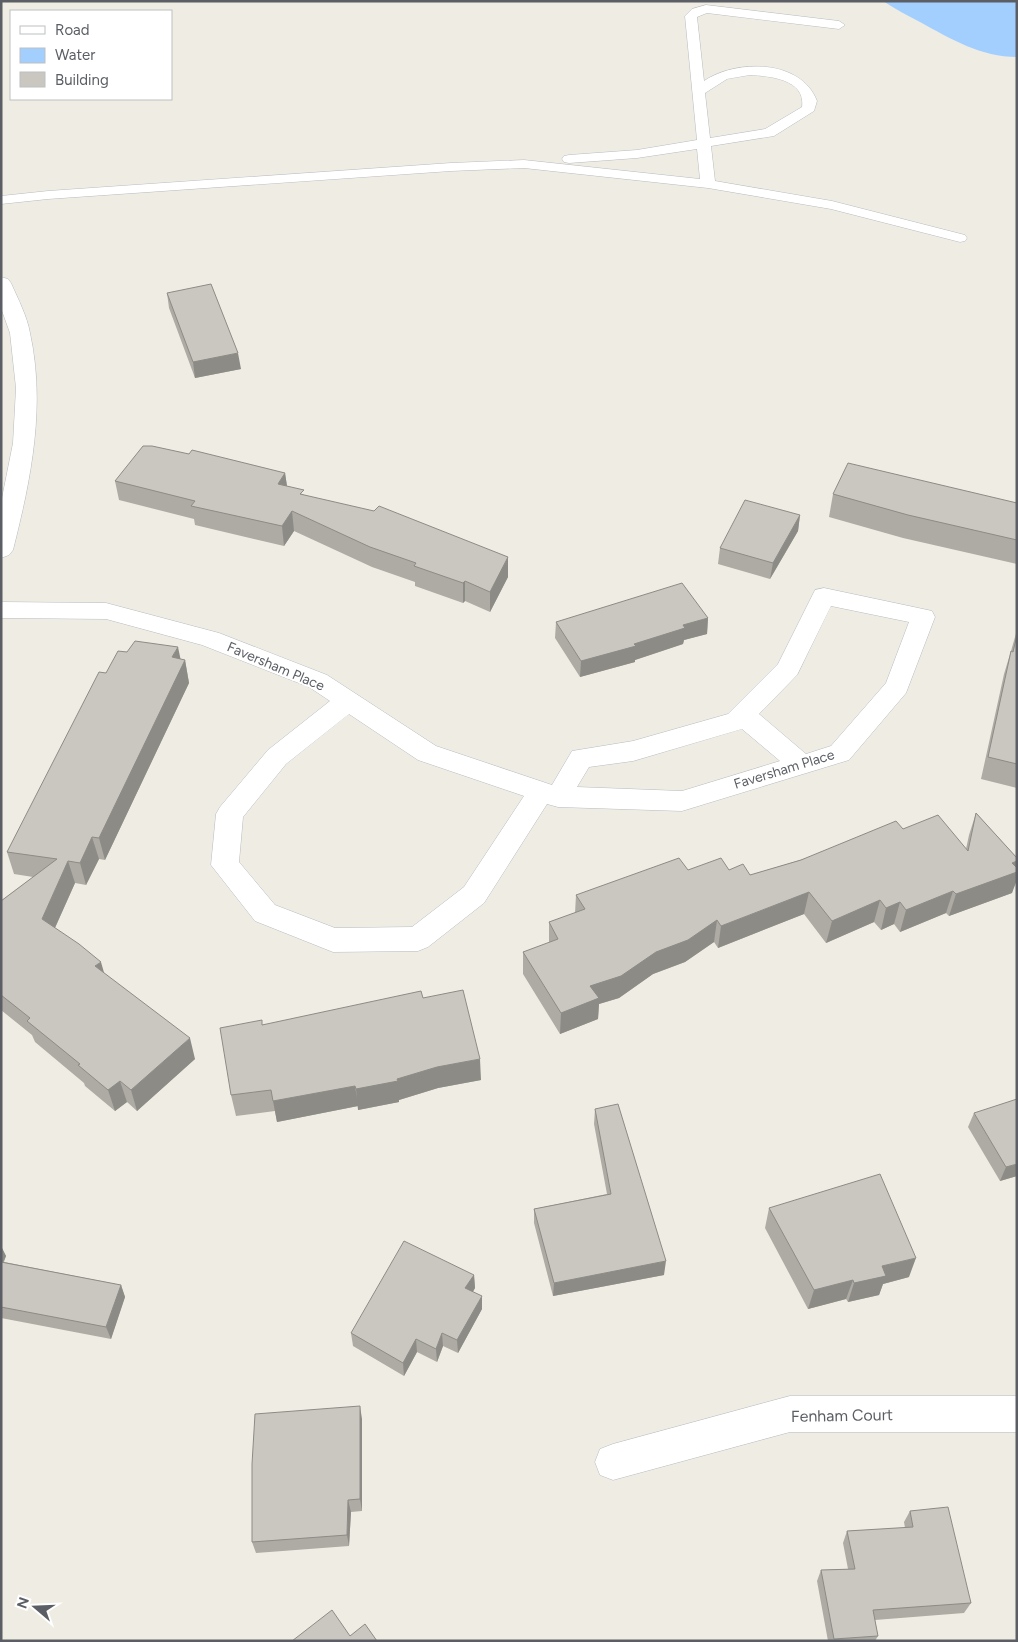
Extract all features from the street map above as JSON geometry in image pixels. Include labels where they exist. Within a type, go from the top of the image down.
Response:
[{"type":"street","points":[[1,283],[20,332],[27,401],[24,452],[15,498],[1,550]]},
{"type":"street","name":"Faversham Place","points":[[1,610],[106,611],[210,639],[318,681],[427,753],[549,794],[682,801],[840,753],[897,687],[923,617],[824,596],[788,669],[737,721],[633,751],[581,758],[549,794]]},
{"type":"street","points":[[348,701],[277,757],[230,814],[225,865],[265,913],[333,940],[418,939],[474,895],[549,794]]},
{"type":"street","points":[[743,714],[802,765]]},
{"type":"street","name":"Fenham Court","points":[[613,1462],[790,1414],[1017,1414]]},
{"type":"lane","points":[[708,184],[692,16],[706,8],[840,25]]},
{"type":"lane","points":[[1,200],[48,194],[441,167],[524,164],[638,154],[769,132],[799,116],[809,108],[810,100],[799,83],[784,76],[767,72],[746,72],[723,76],[699,91]]},
{"type":"lane","points":[[524,164],[708,184],[832,205],[960,238]]},
{"type":"water","points":[[883,1],[1017,1],[1017,57],[991,54],[967,46],[943,35]]},
{"type":"building","points":[[211,284],[238,353],[193,362],[167,293]]},
{"type":"building","points":[[143,446],[152,446],[189,454],[192,450],[285,473],[278,484],[304,490],[300,494],[374,511],[379,506],[508,557],[490,592],[465,581],[463,583],[414,566],[416,563],[370,547],[292,511],[282,526],[191,506],[195,501],[115,481]]},
{"type":"building","points":[[848,463],[1017,503],[1017,540],[908,515],[833,494]]},
{"type":"building","points":[[745,500],[800,515],[773,563],[720,548]]},
{"type":"building","points":[[682,583],[708,618],[683,625],[685,628],[634,644],[636,646],[581,661],[556,622]]},
{"type":"building","points":[[1017,635],[1017,764],[988,757],[1011,651],[1013,652]]},
{"type":"building","points":[[135,641],[178,647],[172,657],[185,660],[99,838],[92,837],[80,863],[68,861],[42,919],[79,944],[101,962],[95,966],[190,1038],[131,1090],[120,1081],[108,1090],[78,1065],[80,1064],[27,1021],[30,1018],[1,995],[1,901],[57,859],[7,852],[99,672],[106,673],[118,651],[127,652]]},
{"type":"building","points":[[976,813],[1017,858],[1017,861],[1012,863],[1017,868],[1017,872],[956,894],[953,891],[906,910],[900,902],[886,908],[880,900],[832,921],[809,892],[721,926],[717,920],[688,940],[656,952],[621,976],[590,986],[599,998],[561,1013],[523,952],[558,939],[549,922],[585,909],[576,895],[679,858],[688,870],[721,858],[729,870],[743,864],[750,875],[801,860],[896,821],[903,829],[938,815],[968,851]]},
{"type":"building","points":[[463,990],[480,1059],[437,1067],[397,1079],[398,1081],[356,1089],[355,1086],[273,1101],[271,1090],[231,1095],[220,1028],[262,1020],[262,1025],[421,991],[423,998]]},
{"type":"building","points":[[1017,1099],[1017,1164],[1006,1167],[974,1113]]},
{"type":"building","points":[[618,1104],[666,1261],[554,1283],[534,1209],[611,1194],[595,1109]]},
{"type":"building","points":[[880,1174],[916,1258],[882,1266],[886,1276],[854,1283],[853,1280],[814,1290],[769,1208]]},
{"type":"building","points":[[404,1241],[474,1275],[465,1288],[482,1296],[457,1340],[442,1333],[436,1349],[416,1339],[403,1363],[351,1333]]},
{"type":"building","points":[[1,1262],[121,1285],[106,1327],[1,1307]]},
{"type":"building","points":[[360,1406],[360,1499],[348,1500],[347,1535],[252,1542],[252,1464],[255,1414]]},
{"type":"building","points":[[948,1507],[971,1603],[873,1610],[878,1636],[834,1639],[821,1570],[855,1569],[847,1531],[913,1527],[910,1511]]},
{"type":"building","points":[[332,1610],[350,1636],[365,1624],[377,1641],[292,1641]]}]
